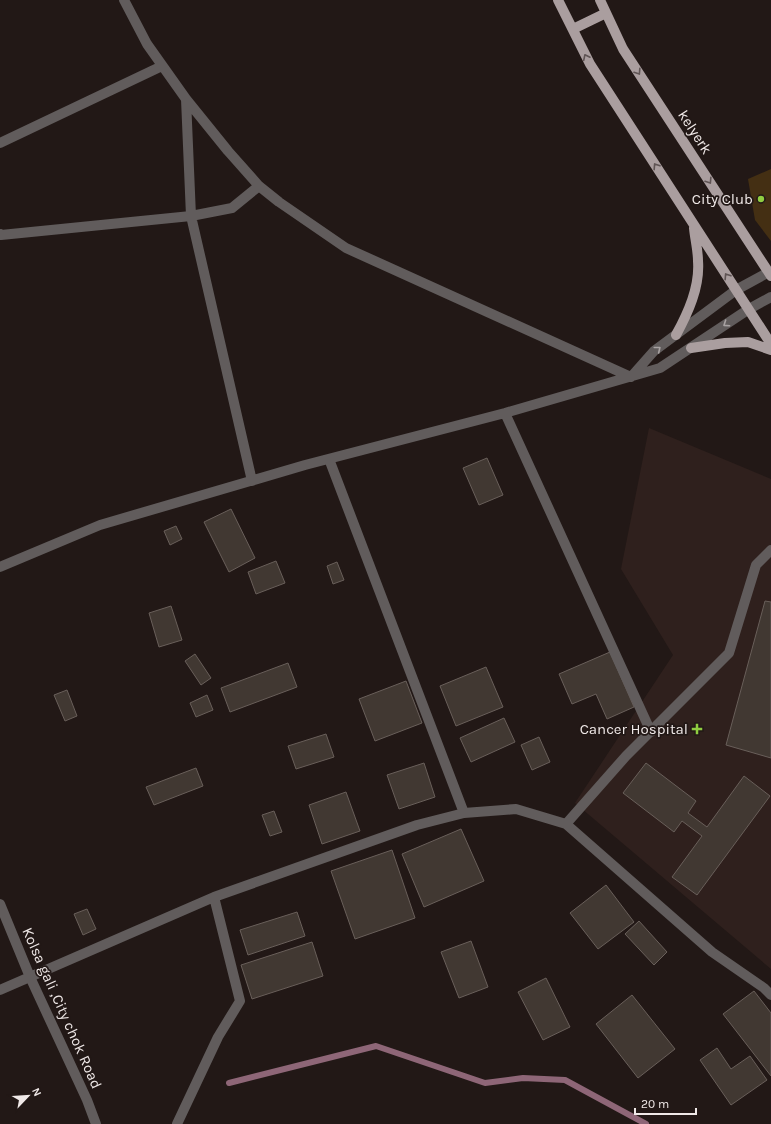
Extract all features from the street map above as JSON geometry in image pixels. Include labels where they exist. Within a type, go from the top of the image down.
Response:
[{"type":"main road","points":[[558,0],[590,64],[771,344]]},
{"type":"main road","name":"kelyerk","points":[[600,0],[622,49],[770,274]]},
{"type":"main road","points":[[573,29],[606,13]]},
{"type":"main road","points":[[676,335],[689,311],[697,280],[699,262],[693,223]]},
{"type":"main road","points":[[691,348],[725,343],[748,342],[771,350]]},
{"type":"street","points":[[124,0],[147,44],[186,99],[228,151],[259,186],[279,202],[346,248],[631,378]]},
{"type":"street","points":[[0,142],[162,66]]},
{"type":"street","points":[[186,99],[191,216],[252,481]]},
{"type":"street","points":[[0,234],[191,216],[232,208],[259,186]]},
{"type":"street","points":[[631,378],[654,351],[736,290],[770,274]]},
{"type":"street","points":[[0,567],[100,525],[329,459],[631,378],[660,368],[749,309],[771,297]]},
{"type":"street","points":[[505,413],[651,732]]},
{"type":"street","points":[[329,459],[464,813]]},
{"type":"street","points":[[566,824],[626,756],[729,653],[756,565],[771,550]]},
{"type":"street","points":[[0,990],[214,897],[417,825],[464,813],[516,809],[566,824],[712,952],[764,988],[771,995]]},
{"type":"street","points":[[177,1124],[218,1037],[240,1001],[214,897]]},
{"type":"street","name":"Kolsa gali ,City chok Road","points":[[0,904],[30,977],[87,1100],[96,1124]]},
{"type":"shaded area","name":"City Club","points":[[771,169],[771,241],[755,220],[748,179]]},
{"type":"shaded area","name":"Cancer Hospital","points":[[649,428],[771,479],[771,969],[575,803],[673,655],[621,569]]},
{"type":"building","points":[[487,458],[503,495],[479,505],[463,468]]},
{"type":"building","points":[[231,509],[255,558],[229,572],[204,522]]},
{"type":"building","points":[[176,526],[182,539],[170,545],[164,531]]},
{"type":"building","points":[[276,561],[285,583],[256,594],[248,572]]},
{"type":"building","points":[[337,562],[344,580],[333,584],[327,566]]},
{"type":"building","name":"Cancer Hospital","points":[[765,601],[771,602],[771,758],[726,745]]},
{"type":"building","points":[[171,606],[182,640],[159,647],[149,613]]},
{"type":"building","points":[[610,652],[634,707],[607,719],[596,694],[572,704],[559,674]]},
{"type":"building","points":[[195,654],[211,678],[201,685],[185,661]]},
{"type":"building","points":[[288,663],[297,687],[230,712],[221,688]]},
{"type":"building","points":[[486,667],[503,707],[456,726],[440,686]]},
{"type":"building","points":[[406,681],[422,723],[375,741],[359,699]]},
{"type":"building","points":[[67,690],[77,716],[65,721],[54,695]]},
{"type":"building","points":[[207,695],[213,710],[196,717],[190,703]]},
{"type":"building","points":[[504,718],[515,742],[471,762],[460,738]]},
{"type":"building","points":[[326,734],[334,757],[296,769],[288,746]]},
{"type":"building","points":[[539,737],[550,762],[532,770],[521,745]]},
{"type":"building","points":[[424,763],[435,797],[399,809],[387,775]]},
{"type":"building","points":[[646,763],[696,801],[688,813],[707,827],[744,776],[770,796],[697,895],[672,877],[702,836],[682,821],[674,832],[623,793]]},
{"type":"building","points":[[196,768],[203,786],[154,805],[146,787]]},
{"type":"building","points":[[346,792],[360,831],[322,844],[309,805]]},
{"type":"building","points":[[274,811],[282,832],[270,836],[262,815]]},
{"type":"building","points":[[461,829],[484,881],[424,907],[402,854]]},
{"type":"building","points":[[392,850],[415,918],[355,939],[331,871]]},
{"type":"building","points":[[606,885],[634,922],[598,949],[570,913]]},
{"type":"building","points":[[87,909],[96,929],[83,935],[74,914]]},
{"type":"building","points":[[297,912],[305,936],[248,955],[240,930]]},
{"type":"building","points":[[639,921],[667,952],[654,965],[625,934]]},
{"type":"building","points":[[471,941],[488,987],[459,998],[441,952]]},
{"type":"building","points":[[312,942],[323,976],[252,999],[241,965]]},
{"type":"building","points":[[546,978],[570,1027],[543,1040],[518,992]]},
{"type":"building","points":[[754,991],[771,1013],[771,1076],[723,1014]]},
{"type":"building","points":[[632,995],[675,1049],[638,1078],[596,1024]]},
{"type":"building","points":[[717,1048],[731,1069],[750,1056],[767,1080],[731,1105],[700,1060]]},
{"type":"waterway","points":[[229,1083],[376,1046],[485,1083],[523,1078],[565,1080],[646,1124]]},
{"type":"place","name":"City Club","points":[[761,199]]},
{"type":"place","name":"Cancer Hospital","points":[[697,729]]}]
